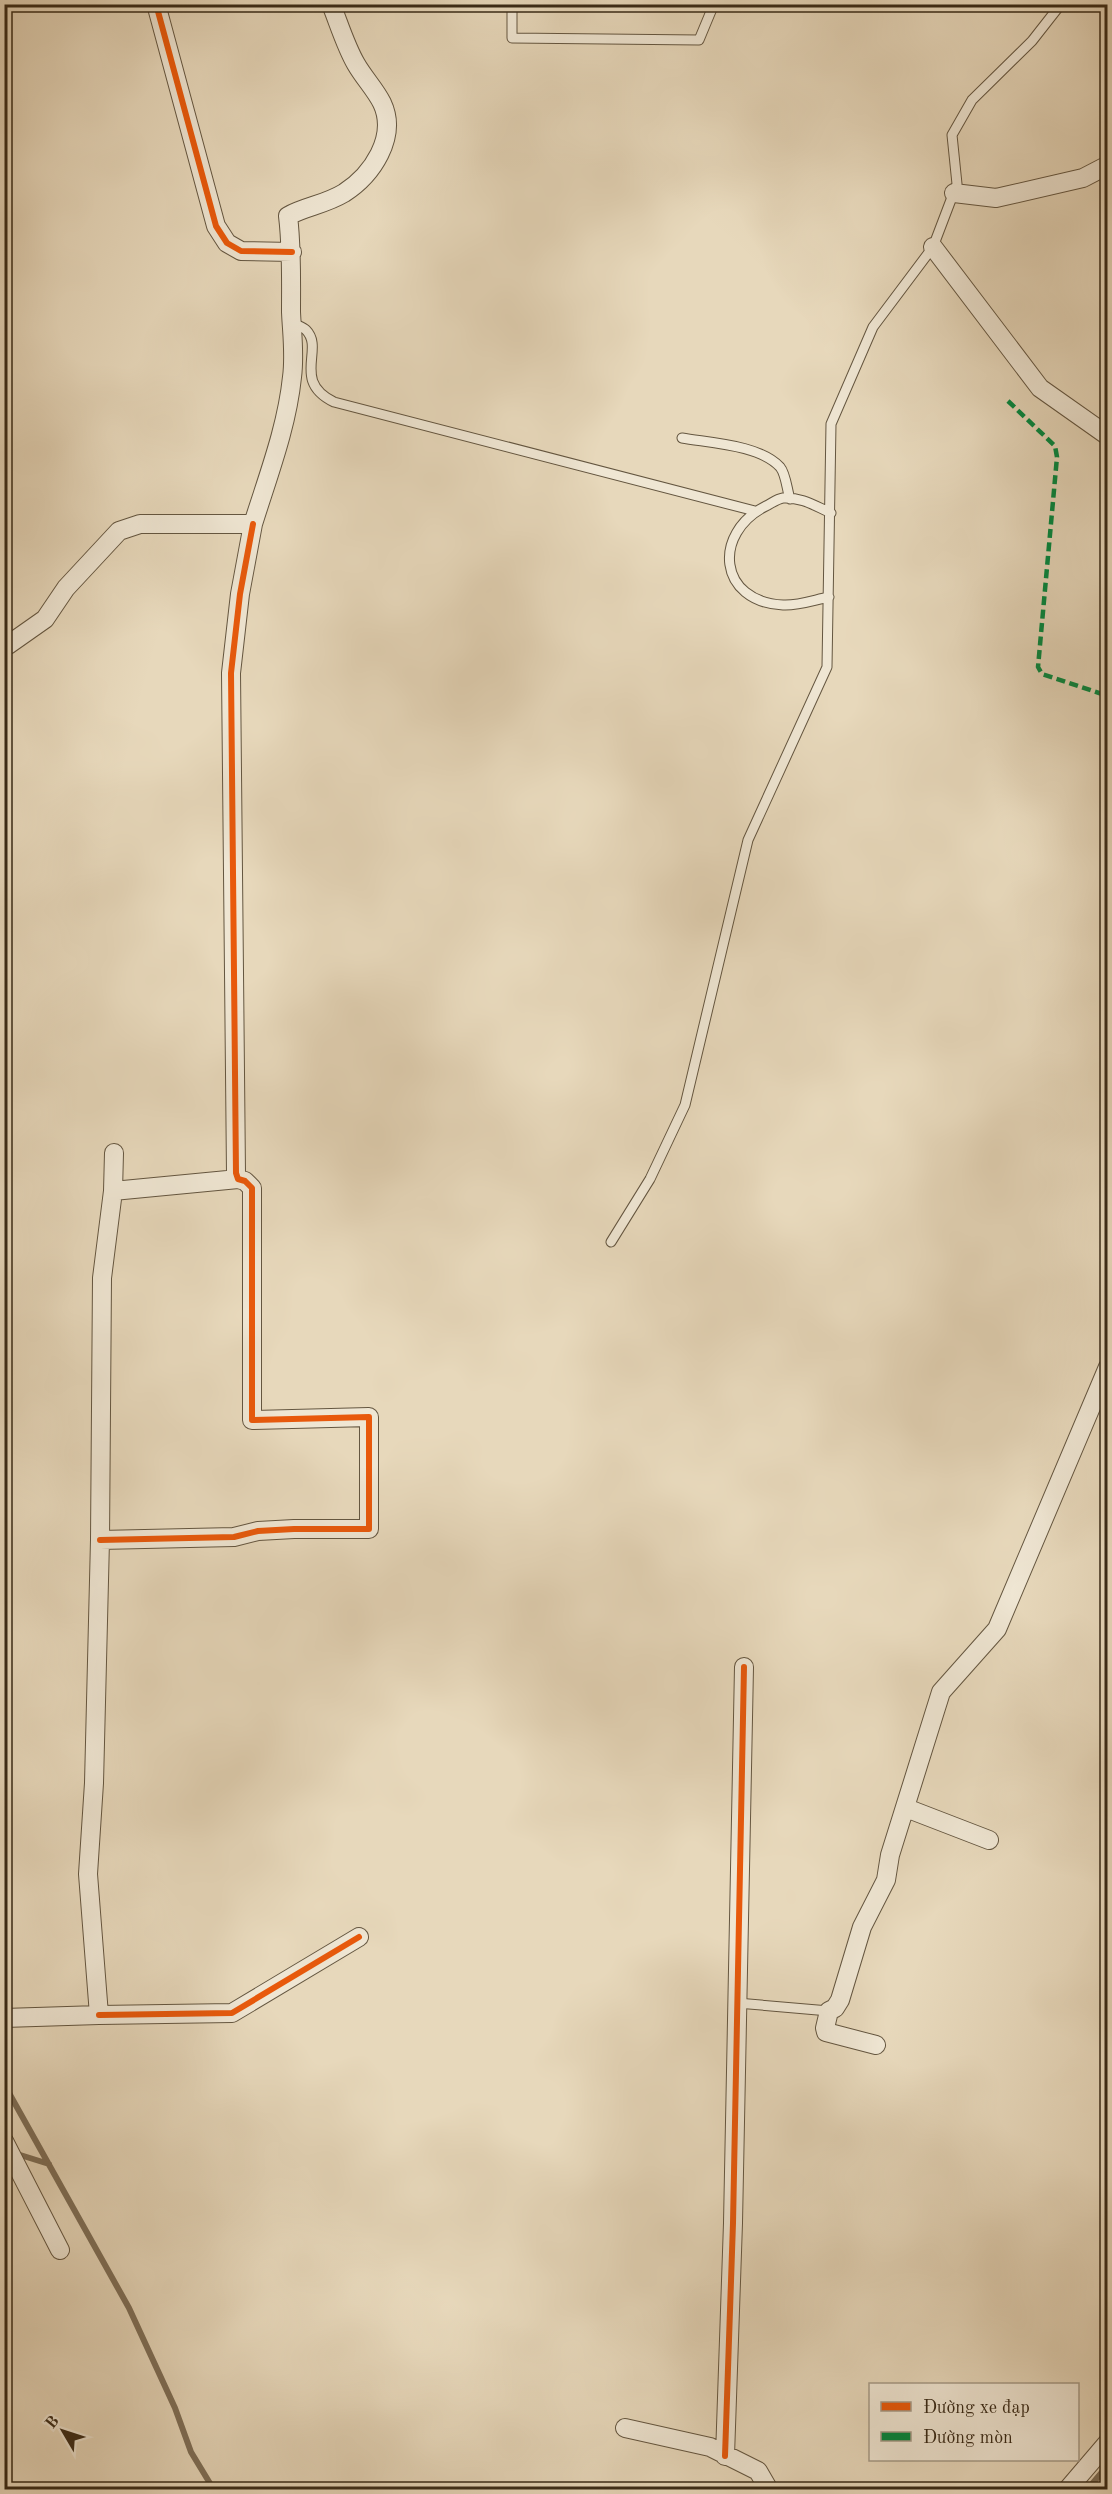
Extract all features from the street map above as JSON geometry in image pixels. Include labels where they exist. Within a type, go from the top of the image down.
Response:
[{"type":"street","points":[[156,4],[216,226],[227,243],[242,251],[292,252]]},
{"type":"street","points":[[238,1179],[236,1173],[231,673],[240,594],[253,524],[283,427],[291,388],[294,341],[292,252],[288,216],[324,204],[346,192],[367,173],[382,150],[387,133],[383,105],[356,64],[331,4]]},
{"type":"street","points":[[954,193],[996,198],[1083,178],[1107,165]]},
{"type":"street","points":[[933,247],[1040,388],[1107,436]]},
{"type":"street","points":[[4,645],[8,645],[45,619],[66,588],[118,531],[140,524],[253,524]]},
{"type":"street","points":[[99,2015],[88,1874],[94,1783],[100,1540],[102,1278],[114,1153]]},
{"type":"street","points":[[100,1540],[234,1537],[258,1531],[294,1529],[369,1529],[369,1417],[252,1420],[252,1188],[245,1180],[238,1179],[112,1191]]},
{"type":"street","points":[[876,2045],[826,2032],[829,2011],[835,2008],[840,2000],[862,1927],[882,1891],[893,1844],[941,1692],[997,1629],[1107,1367]]},
{"type":"street","points":[[725,2456],[733,2223],[744,1667]]},
{"type":"street","points":[[906,1808],[989,1840]]},
{"type":"street","points":[[4,2018],[232,2013],[359,1937]]},
{"type":"street","points":[[4,2141],[60,2250]]},
{"type":"street","points":[[625,2428],[710,2447],[758,2472],[769,2490]]},
{"type":"street","points":[[1067,2490],[1107,2442]]},
{"type":"lane","points":[[512,4],[512,38],[699,40],[714,4]]},
{"type":"lane","points":[[611,1242],[650,1179],[685,1105],[748,840],[827,667],[831,424],[873,327],[933,247],[957,184],[952,135],[972,100],[1032,41],[1061,4]]},
{"type":"lane","points":[[293,323],[306,330],[310,339],[310,373],[314,385],[324,397],[334,402],[755,511]]},
{"type":"lane","points":[[682,438],[738,447],[766,457],[781,468],[790,499]]},
{"type":"lane","points":[[829,597],[785,605],[766,603],[734,582],[730,561],[734,536],[742,523],[755,511],[781,498],[803,499],[831,513]]},
{"type":"lane","points":[[737,2003],[829,2011]]},
{"type":"waterway","points":[[4,2084],[129,2308],[175,2408],[191,2452],[214,2490]]},
{"type":"waterway","points":[[17,2154],[49,2164]]},
{"type":"waterway","points":[[1087,2490],[1108,2465]]},
{"type":"marked path","points":[[1008,401],[1055,446],[1057,457],[1038,667],[1042,674],[1108,696]]},
{"type":"cycle path","points":[[156,4],[216,226],[227,243],[241,251],[292,252]]},
{"type":"cycle path","points":[[100,1540],[234,1537],[258,1531],[294,1529],[369,1529],[369,1417],[252,1420],[252,1188],[245,1181],[238,1179],[236,1173],[231,673],[240,594],[253,524]]},
{"type":"cycle path","points":[[725,2456],[733,2223],[744,1667]]},
{"type":"cycle path","points":[[99,2015],[232,2013],[359,1937]]}]
